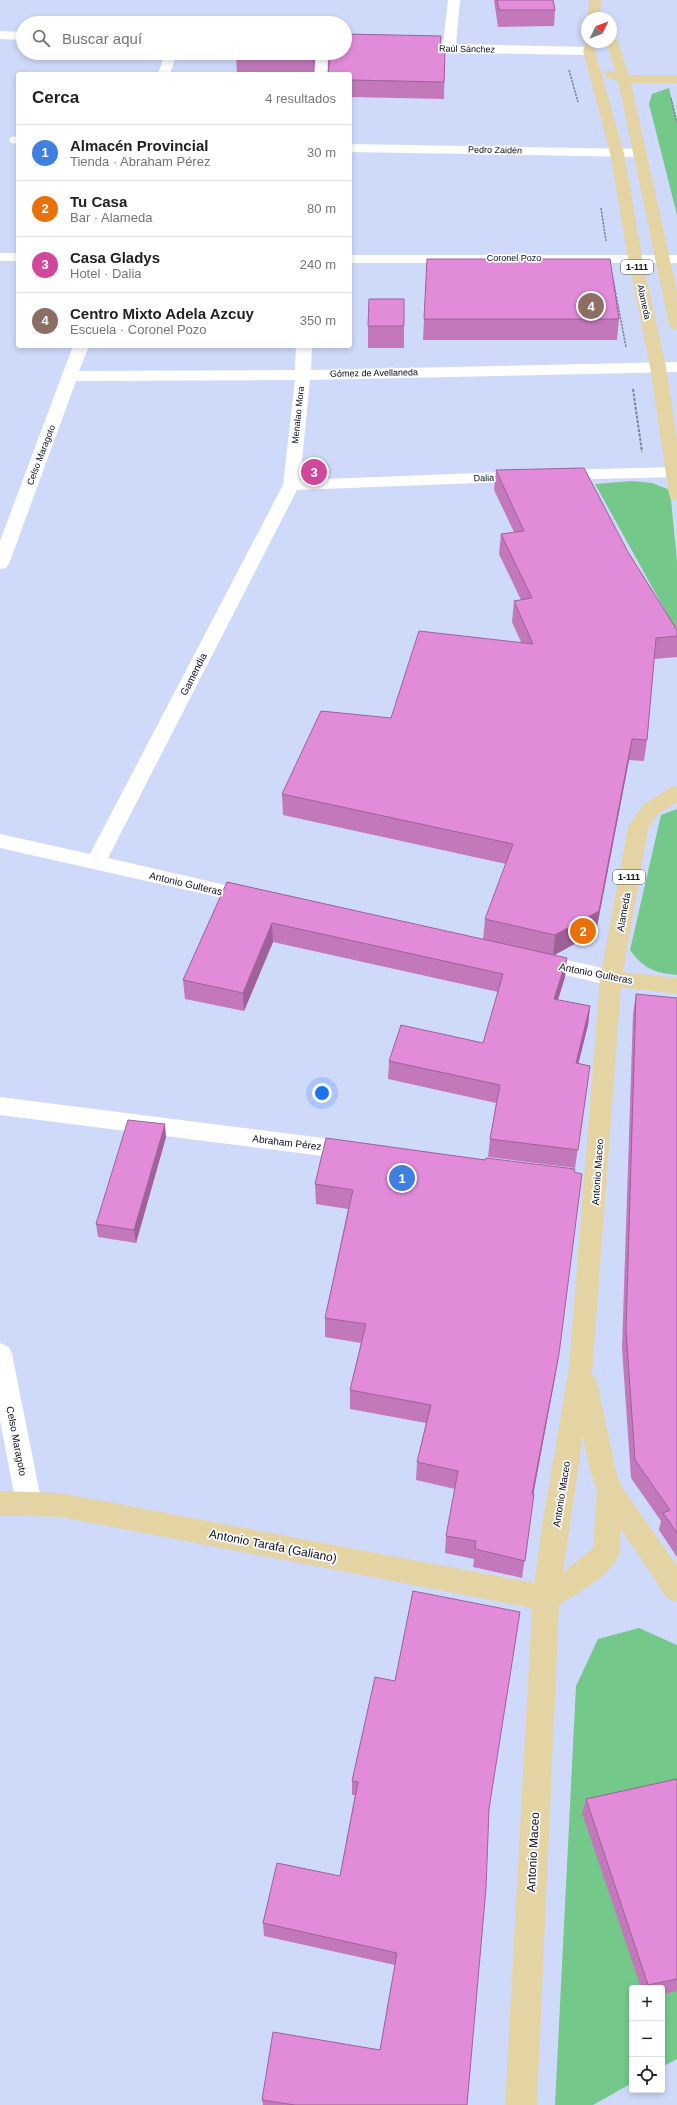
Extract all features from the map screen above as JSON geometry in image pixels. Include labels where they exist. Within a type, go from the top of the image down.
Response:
[{"type":"main road","points":[[594,12],[595,2]]},
{"type":"main road","points":[[595,2],[600,12]]},
{"type":"main road","name":"Alameda","points":[[593,48],[608,125],[617,149],[635,258],[658,367],[675,472],[677,495]]},
{"type":"main road","points":[[594,48],[607,70],[613,76],[624,79],[673,79]]},
{"type":"main road","name":"1-111","points":[[614,48],[624,79],[677,325]]},
{"type":"main road","points":[[617,60],[635,72],[673,79]]},
{"type":"main road","points":[[617,149],[610,86],[624,79]]},
{"type":"main road","points":[[628,99],[644,88],[673,79]]},
{"type":"main road","name":"Alameda","points":[[611,978],[638,827],[651,809],[677,793]]},
{"type":"main road","name":"Antonio Gulteras","points":[[611,978],[677,986]]},
{"type":"main road","name":"Antonio Maceo","points":[[520,2105],[546,1598],[555,1526],[581,1367],[597,1181],[611,978]]},
{"type":"main road","name":"Antonio Maceo","points":[[546,1598],[586,1572],[606,1554],[610,1491],[602,1467],[581,1367]]},
{"type":"main road","points":[[610,1491],[677,1589]]},
{"type":"main road","name":"Antonio Tarafa (Galiano)","points":[[0,1503],[61,1505],[546,1598]]},
{"type":"street","points":[[449,49],[454,0]]},
{"type":"street","points":[[0,35],[16,36]]},
{"type":"street","name":"Raúl Sánchez","points":[[401,47],[449,49],[581,45]]},
{"type":"street","points":[[165,72],[169,60]]},
{"type":"street","points":[[321,72],[322,60]]},
{"type":"street","name":"Pedro Zaidén","points":[[352,148],[617,149],[640,153]]},
{"type":"street","points":[[0,257],[16,257]]},
{"type":"street","name":"Coronel Pozo","points":[[352,259],[677,259]]},
{"type":"street","name":"Celso Maragoto","points":[[0,564],[71,376],[79,348]]},
{"type":"street","name":"Menalao Mora","points":[[291,485],[303,375],[304,348]]},
{"type":"street","name":"Gómez de Avellaneda","points":[[71,376],[303,375],[677,367]]},
{"type":"street","name":"Dalia","points":[[291,485],[675,472]]},
{"type":"street","name":"Gamendia","points":[[95,863],[291,485]]},
{"type":"street","name":"Antonio Gulteras","points":[[0,841],[272,902]]},
{"type":"street","name":"Antonio Gulteras","points":[[519,957],[611,978]]},
{"type":"street","name":"Abraham Pérez","points":[[0,1106],[377,1154]]},
{"type":"street","points":[[573,1178],[597,1181]]},
{"type":"street","name":"Celso Maragoto","points":[[0,1354],[29,1504]]},
{"type":"path","points":[[671,95],[677,123]]},
{"type":"green space","points":[[669,88],[677,123],[677,215],[649,104],[652,94]]},
{"type":"green space","points":[[632,481],[652,483],[670,490],[677,561],[677,632],[595,484]]},
{"type":"green space","points":[[677,809],[677,975],[655,971],[640,961],[630,950],[661,815]]},
{"type":"green space","points":[[639,1628],[677,1645],[677,2059],[665,2065],[665,1985],[629,1985],[629,2085],[593,2105],[555,2105],[576,1686],[598,1639]]},
{"type":"building","points":[[497,0],[553,0],[555,10],[499,10]]},
{"type":"building","points":[[352,34],[441,36],[440,50],[445,51],[444,82],[352,80],[352,72],[328,72],[330,60],[352,60]]},
{"type":"building","points":[[427,259],[610,259],[619,319],[424,319]]},
{"type":"building","points":[[369,299],[404,299],[404,326],[368,326]]},
{"type":"building","points":[[584,468],[628,552],[677,630],[677,636],[656,638],[647,740],[632,739],[599,911],[555,935],[485,919],[513,844],[282,794],[321,711],[391,718],[419,631],[533,644],[514,601],[532,598],[501,534],[524,531],[496,470]]},
{"type":"building","points":[[227,882],[567,958],[554,999],[590,1006],[576,1063],[590,1066],[578,1150],[490,1139],[500,1085],[389,1061],[401,1025],[483,1043],[503,974],[272,923],[243,993],[183,980]]},
{"type":"building","points":[[636,994],[677,998],[677,1533],[663,1513],[670,1510],[635,1460],[626,1330]]},
{"type":"building","points":[[128,1120],[165,1124],[134,1230],[96,1224]]},
{"type":"building","points":[[326,1138],[485,1160],[486,1158],[575,1169],[574,1172],[582,1174],[559,1354],[532,1494],[534,1494],[525,1561],[475,1549],[476,1541],[446,1536],[458,1471],[417,1462],[431,1405],[350,1390],[366,1324],[325,1318],[353,1190],[315,1184]]},
{"type":"building","points":[[413,1591],[520,1612],[489,1809],[486,1888],[467,2105],[295,2105],[262,2100],[273,2032],[380,2050],[397,1953],[263,1923],[277,1863],[340,1876],[358,1782],[352,1781],[375,1677],[395,1681]]},
{"type":"building","points":[[677,1779],[677,1979],[648,1985],[586,1799]]},
{"type":"place","name":"Centro Mixto Adela Azcuy","points":[[591,306]]},
{"type":"place","name":"Casa Gladys","points":[[314,472]]},
{"type":"place","name":"Tu Casa","points":[[583,931]]},
{"type":"place","name":"Almacén Provincial","points":[[402,1178]]}]
